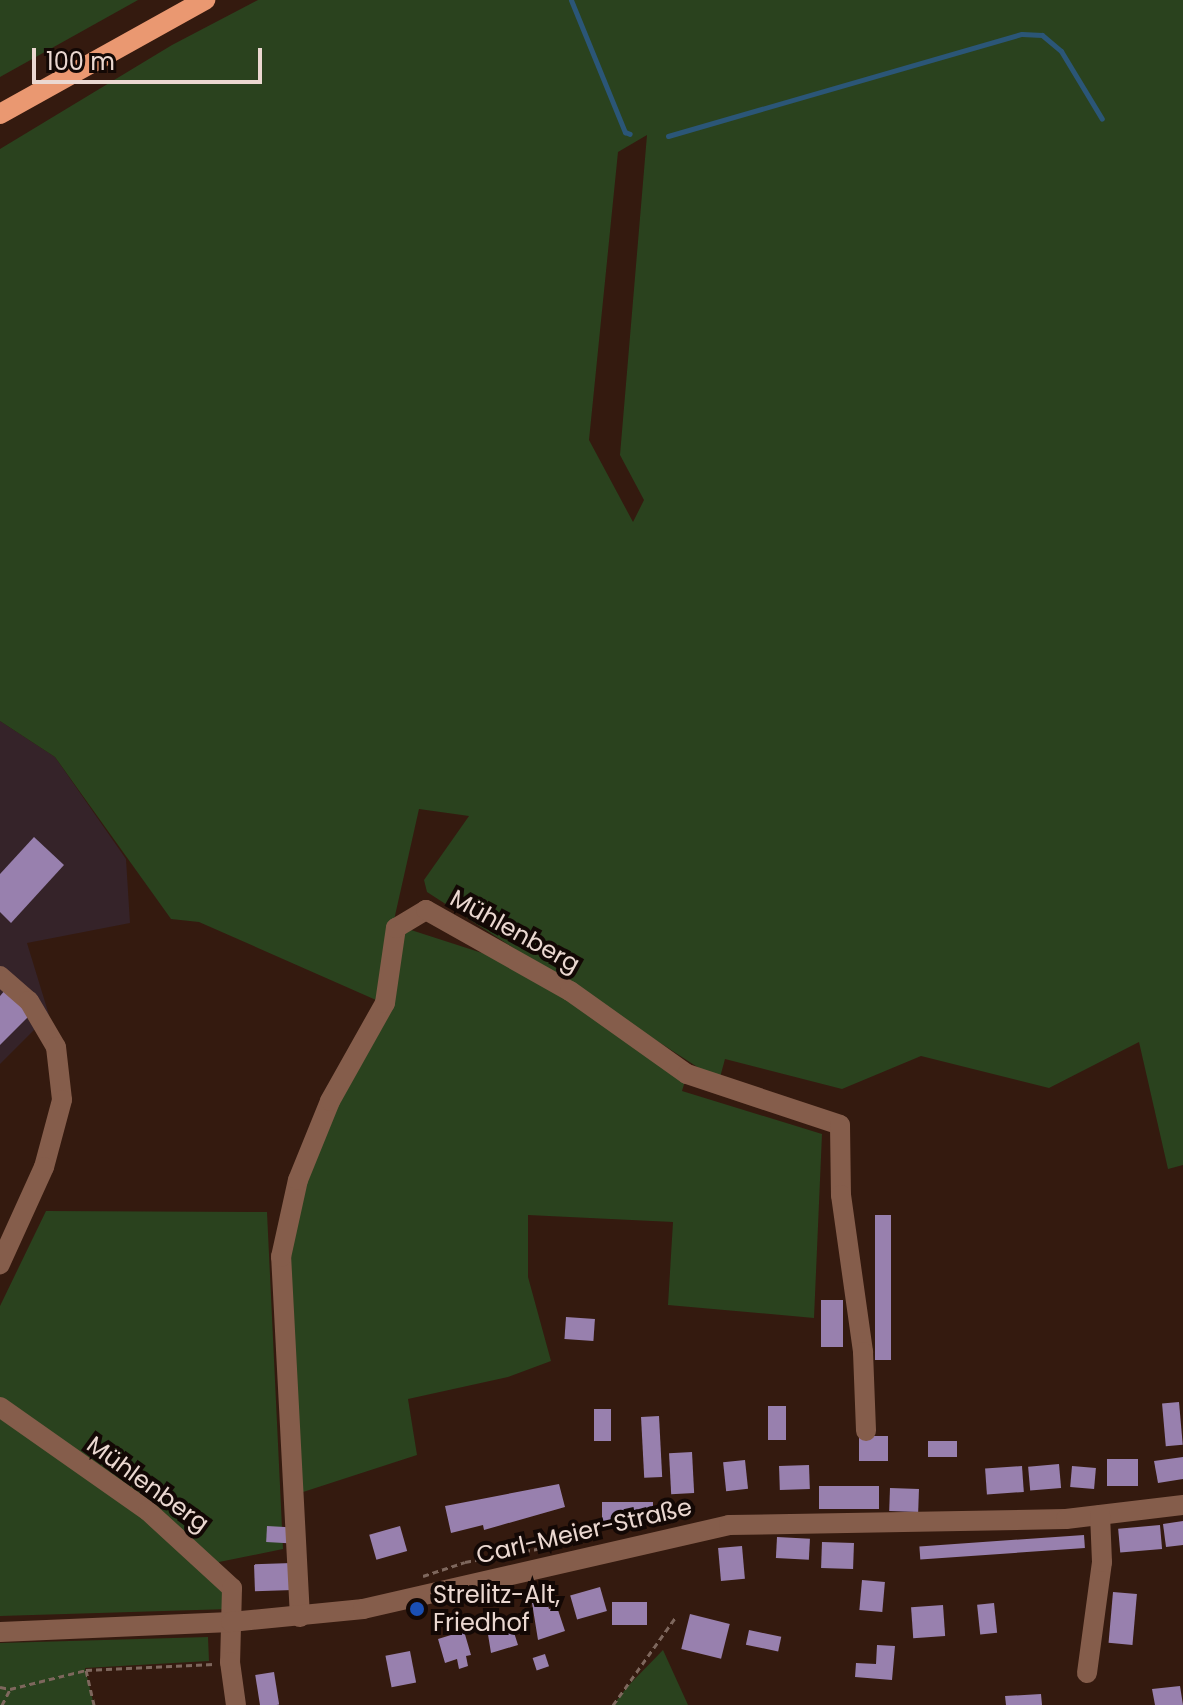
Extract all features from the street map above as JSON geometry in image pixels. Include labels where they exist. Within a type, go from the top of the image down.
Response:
[{"type":"main road","points":[[0,114],[205,0]]},
{"type":"street","name":"Mühlenberg","points":[[300,1617],[281,1257],[298,1180],[325,1114],[385,1003],[396,928],[426,910],[570,991],[687,1074],[840,1125],[841,1195],[863,1352],[866,1431]]},
{"type":"street","points":[[0,976],[29,1001],[56,1047],[62,1100],[44,1167],[0,1264]]},
{"type":"street","name":"Mühlenberg","points":[[0,1407],[192,1546],[232,1588],[236,1705]]},
{"type":"street","name":"Carl-Meier-Straße","points":[[0,1632],[300,1617],[394,1603],[729,1525],[1100,1515],[1183,1505]]},
{"type":"street","points":[[1087,1673],[1102,1562],[1100,1515]]},
{"type":"path","points":[[613,1705],[675,1618]]},
{"type":"path","points":[[0,1687],[10,1689],[86,1670],[209,1664]]},
{"type":"path","points":[[86,1670],[94,1705]]},
{"type":"path","points":[[2,1705],[10,1689]]},
{"type":"shaded area","points":[[0,721],[55,757],[126,859],[130,923],[27,943],[49,1015],[0,1064]]},
{"type":"green space","points":[[0,0],[138,0],[0,77]]},
{"type":"green space","points":[[258,0],[1183,0],[1183,1165],[1168,1169],[1139,1042],[1049,1088],[921,1056],[842,1089],[725,1059],[719,1081],[427,892],[424,880],[469,816],[419,809],[376,1000],[199,922],[171,919],[55,757],[0,721],[0,149],[172,45]],"holes":[[[647,135],[620,455],[644,500],[633,522],[589,440],[618,152]]]},
{"type":"green space","points":[[411,930],[513,963],[685,1081],[682,1091],[822,1134],[814,1318],[668,1305],[673,1222],[528,1215],[528,1277],[551,1361],[508,1377],[408,1399],[417,1455],[300,1493],[287,1258],[298,1199],[403,935]]},
{"type":"green space","points":[[46,1211],[267,1212],[283,1549],[219,1562],[230,1609],[0,1616],[0,1306]]},
{"type":"green space","points":[[208,1637],[209,1661],[85,1668],[94,1705],[0,1705],[0,1643]]},
{"type":"green space","points":[[663,1650],[688,1705],[613,1705],[628,1686]]},
{"type":"building","points":[[34,837],[64,865],[11,923],[0,912],[0,874]]},
{"type":"building","points":[[6,989],[31,1014],[0,1045],[0,996]]},
{"type":"building","points":[[875,1215],[891,1215],[891,1360],[875,1360]]},
{"type":"building","points":[[821,1300],[843,1300],[843,1347],[821,1347]]},
{"type":"building","points":[[566,1317],[595,1319],[593,1341],[564,1339]]},
{"type":"building","points":[[1179,1402],[1183,1445],[1166,1446],[1162,1403]]},
{"type":"building","points":[[768,1406],[786,1406],[786,1440],[768,1440]]},
{"type":"building","points":[[594,1409],[611,1409],[611,1441],[594,1441]]},
{"type":"building","points":[[659,1416],[662,1477],[644,1478],[641,1417]]},
{"type":"building","points":[[859,1436],[888,1436],[888,1461],[859,1461]]},
{"type":"building","points":[[928,1441],[957,1441],[957,1457],[928,1457]]},
{"type":"building","points":[[692,1452],[694,1493],[671,1494],[669,1453]]},
{"type":"building","points":[[1183,1457],[1183,1479],[1158,1483],[1154,1461]]},
{"type":"building","points":[[1107,1459],[1138,1459],[1138,1486],[1107,1486]]},
{"type":"building","points":[[745,1460],[748,1489],[726,1491],[723,1462]]},
{"type":"building","points":[[1059,1464],[1061,1488],[1030,1491],[1028,1467]]},
{"type":"building","points":[[809,1465],[810,1489],[780,1490],[779,1466]]},
{"type":"building","points":[[1022,1466],[1024,1492],[987,1495],[985,1469]]},
{"type":"building","points":[[1072,1466],[1096,1468],[1094,1489],[1070,1487]]},
{"type":"building","points":[[559,1484],[565,1507],[484,1530],[483,1525],[451,1533],[445,1506]]},
{"type":"building","points":[[819,1486],[879,1486],[879,1509],[819,1509]]},
{"type":"building","points":[[890,1488],[919,1489],[918,1512],[889,1511]]},
{"type":"building","points":[[602,1502],[653,1502],[653,1525],[602,1525]]},
{"type":"building","points":[[1183,1521],[1183,1545],[1166,1547],[1163,1524]]},
{"type":"building","points":[[1160,1525],[1162,1549],[1120,1553],[1118,1529]]},
{"type":"building","points":[[267,1526],[289,1527],[288,1543],[266,1542]]},
{"type":"building","points":[[400,1526],[407,1551],[376,1560],[369,1535]]},
{"type":"building","points":[[1084,1535],[1085,1548],[920,1559],[919,1547]]},
{"type":"building","points":[[777,1537],[810,1539],[809,1560],[776,1558]]},
{"type":"building","points":[[822,1542],[854,1543],[853,1569],[821,1568]]},
{"type":"building","points":[[742,1546],[745,1579],[721,1581],[718,1548]]},
{"type":"building","points":[[292,1563],[293,1590],[255,1591],[254,1564]]},
{"type":"building","points":[[862,1580],[885,1582],[882,1612],[859,1610]]},
{"type":"building","points":[[600,1587],[607,1611],[577,1620],[570,1596]]},
{"type":"building","points":[[1113,1592],[1137,1594],[1132,1645],[1109,1643]]},
{"type":"building","points":[[546,1599],[549,1609],[557,1607],[565,1631],[538,1640],[532,1603]]},
{"type":"building","points":[[612,1602],[647,1602],[647,1625],[612,1625]]},
{"type":"building","points":[[994,1603],[997,1633],[980,1635],[977,1605]]},
{"type":"building","points":[[943,1605],[945,1636],[913,1638],[911,1607]]},
{"type":"building","points":[[498,1612],[501,1623],[510,1620],[518,1645],[491,1653],[485,1616]]},
{"type":"building","points":[[690,1614],[730,1624],[721,1659],[681,1649]]},
{"type":"building","points":[[749,1630],[781,1637],[778,1652],[746,1645]]},
{"type":"building","points":[[464,1631],[471,1655],[466,1656],[468,1666],[459,1669],[457,1659],[445,1663],[438,1639]]},
{"type":"building","points":[[877,1645],[895,1646],[892,1680],[855,1677],[856,1663],[876,1664]]},
{"type":"building","points":[[410,1651],[416,1682],[392,1687],[385,1656]]},
{"type":"building","points":[[545,1654],[549,1666],[537,1670],[533,1658]]},
{"type":"building","points":[[274,1672],[279,1705],[260,1705],[255,1675]]},
{"type":"building","points":[[1180,1686],[1183,1705],[1155,1705],[1152,1689]]},
{"type":"building","points":[[1041,1694],[1042,1705],[1006,1705],[1005,1696]]},
{"type":"waterway","points":[[571,0],[625,132],[630,134]]},
{"type":"waterway","points":[[668,136],[1022,34],[1042,35],[1061,51],[1102,119]]},
{"type":"place","name":"Strelitz-Alt, Friedhof","points":[[417,1609]]}]
